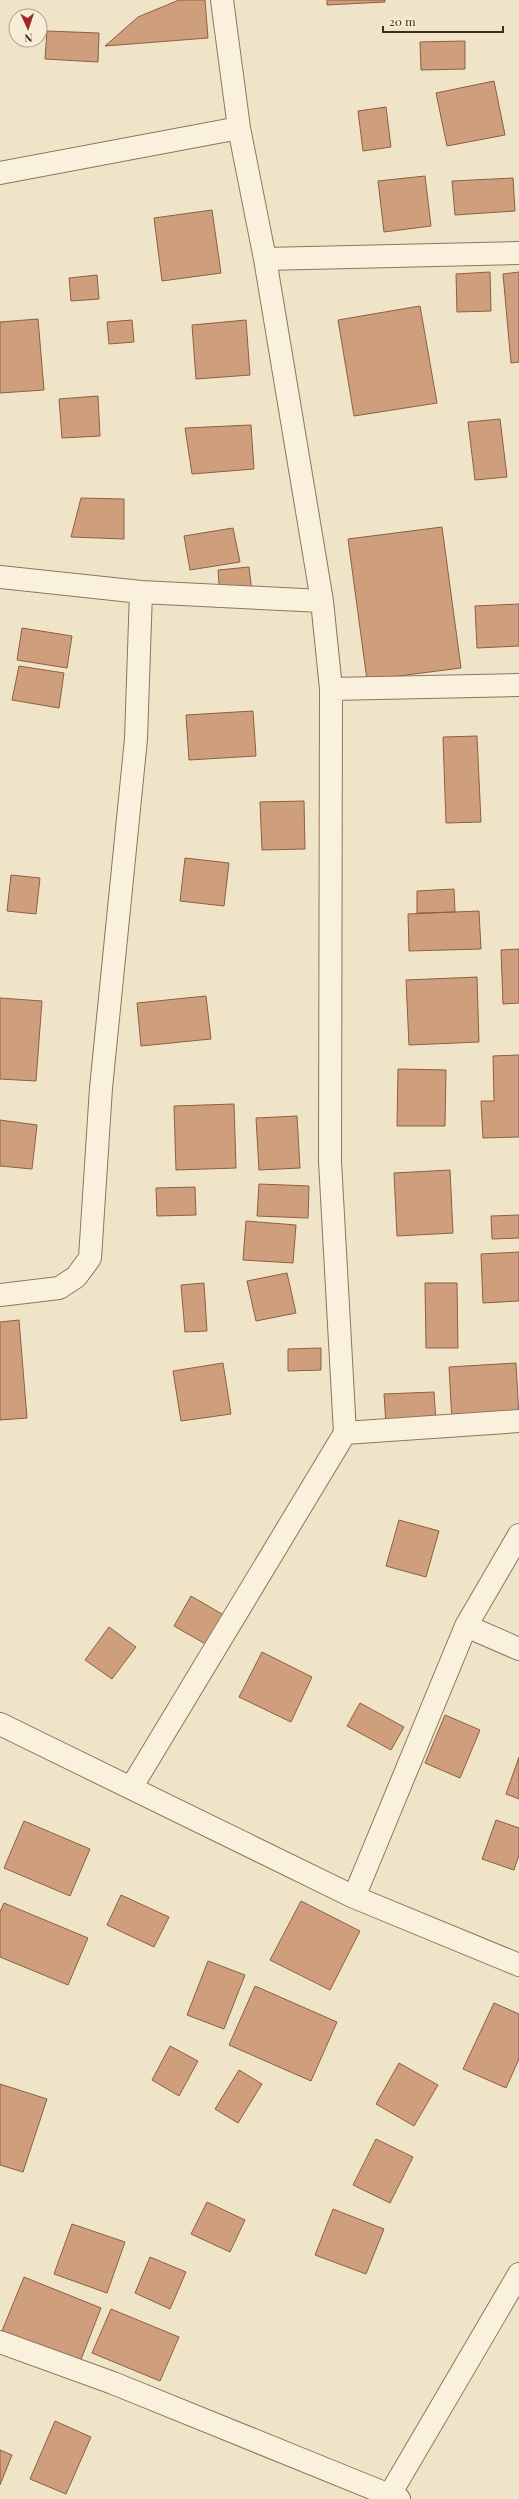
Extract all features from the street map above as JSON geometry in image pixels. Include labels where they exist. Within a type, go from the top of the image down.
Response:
[{"type":"street","points":[[131,1788],[345,1433],[330,1161],[331,689],[322,601],[264,259],[239,128],[222,0]]},
{"type":"street","points":[[0,173],[239,128]]},
{"type":"street","points":[[264,259],[519,253]]},
{"type":"street","points":[[0,577],[141,592],[322,601]]},
{"type":"street","points":[[0,1295],[58,1288],[76,1277],[90,1258],[101,1088],[136,739],[141,592]]},
{"type":"street","points":[[331,689],[519,685]]},
{"type":"street","points":[[345,1433],[519,1421]]},
{"type":"street","points":[[354,1897],[466,1626],[519,1535]]},
{"type":"street","points":[[466,1626],[519,1649]]},
{"type":"street","points":[[0,1724],[354,1897],[519,1965]]},
{"type":"street","points":[[0,2342],[113,2383],[394,2497],[519,2274]]},
{"type":"building","points":[[179,0],[205,0],[208,38],[105,46],[138,17]]},
{"type":"building","points":[[327,0],[385,0],[385,2],[327,5]]},
{"type":"building","points":[[48,31],[99,33],[98,62],[45,59],[46,48],[48,48]]},
{"type":"building","points":[[465,41],[465,69],[421,70],[420,42]]},
{"type":"building","points":[[494,81],[505,135],[447,146],[436,93]]},
{"type":"building","points":[[386,107],[391,147],[363,151],[358,111]]},
{"type":"building","points":[[425,176],[431,226],[384,232],[378,181]]},
{"type":"building","points":[[513,178],[515,211],[455,215],[452,181]]},
{"type":"building","points":[[212,210],[221,273],[162,281],[154,218]]},
{"type":"building","points":[[490,272],[491,311],[457,312],[456,274]]},
{"type":"building","points":[[519,272],[519,362],[511,363],[503,274]]},
{"type":"building","points":[[97,275],[99,299],[71,301],[69,278]]},
{"type":"building","points":[[420,306],[437,403],[354,416],[338,320]]},
{"type":"building","points":[[38,319],[44,390],[0,393],[0,322]]},
{"type":"building","points":[[132,320],[134,342],[109,344],[107,322]]},
{"type":"building","points":[[246,320],[250,375],[196,379],[192,325]]},
{"type":"building","points":[[98,396],[100,436],[62,438],[59,399]]},
{"type":"building","points":[[500,419],[507,477],[475,480],[468,422]]},
{"type":"building","points":[[251,425],[254,469],[192,474],[185,428]]},
{"type":"building","points":[[81,498],[124,499],[124,539],[71,537]]},
{"type":"building","points":[[442,527],[461,668],[367,680],[348,539]]},
{"type":"building","points":[[233,528],[240,562],[190,570],[184,536]]},
{"type":"building","points":[[249,567],[252,592],[220,596],[218,570]]},
{"type":"building","points":[[519,604],[519,646],[477,648],[475,606]]},
{"type":"building","points":[[22,628],[72,636],[67,668],[17,660]]},
{"type":"building","points":[[19,666],[64,673],[59,708],[12,700]]},
{"type":"building","points":[[253,711],[256,756],[189,760],[186,715]]},
{"type":"building","points":[[477,736],[481,822],[446,823],[443,737]]},
{"type":"building","points":[[304,801],[305,849],[262,850],[260,802]]},
{"type":"building","points":[[185,858],[229,863],[224,906],[180,901]]},
{"type":"building","points":[[11,875],[40,878],[36,914],[7,911]]},
{"type":"building","points":[[454,889],[455,912],[417,913],[417,891]]},
{"type":"building","points":[[479,911],[481,949],[409,951],[408,914]]},
{"type":"building","points":[[519,949],[519,1003],[503,1004],[501,950]]},
{"type":"building","points":[[477,977],[479,1042],[409,1045],[406,980]]},
{"type":"building","points":[[206,996],[211,1039],[141,1046],[137,1003]]},
{"type":"building","points":[[0,998],[42,1001],[36,1081],[0,1079]]},
{"type":"building","points":[[519,1055],[519,1137],[483,1138],[481,1101],[494,1101],[493,1056]]},
{"type":"building","points":[[398,1069],[446,1070],[445,1126],[397,1126]]},
{"type":"building","points":[[234,1104],[236,1168],[176,1170],[174,1106]]},
{"type":"building","points":[[297,1116],[300,1168],[259,1170],[256,1118]]},
{"type":"building","points":[[0,1120],[37,1125],[32,1169],[0,1166]]},
{"type":"building","points":[[450,1170],[453,1233],[397,1236],[394,1173]]},
{"type":"building","points":[[259,1184],[309,1186],[308,1218],[257,1216]]},
{"type":"building","points":[[195,1187],[196,1215],[157,1216],[156,1188]]},
{"type":"building","points":[[519,1215],[519,1238],[492,1239],[491,1216]]},
{"type":"building","points":[[246,1221],[296,1225],[293,1263],[243,1260]]},
{"type":"building","points":[[519,1252],[519,1301],[483,1303],[481,1254]]},
{"type":"building","points":[[287,1273],[296,1313],[256,1321],[247,1281]]},
{"type":"building","points":[[204,1283],[207,1331],[185,1332],[181,1285]]},
{"type":"building","points":[[425,1283],[457,1283],[458,1348],[426,1348]]},
{"type":"building","points":[[19,1320],[27,1418],[0,1420],[0,1322]]},
{"type":"building","points":[[321,1348],[321,1370],[288,1371],[288,1349]]},
{"type":"building","points":[[223,1363],[231,1414],[181,1421],[173,1371]]},
{"type":"building","points":[[516,1363],[519,1418],[452,1422],[449,1367]]},
{"type":"building","points":[[434,1392],[436,1423],[386,1425],[384,1394]]},
{"type":"building","points":[[399,1520],[439,1531],[426,1577],[386,1566]]},
{"type":"building","points":[[191,1596],[227,1617],[209,1646],[174,1626]]},
{"type":"building","points":[[109,1627],[136,1647],[112,1679],[85,1660]]},
{"type":"building","points":[[262,1652],[312,1677],[291,1722],[239,1697]]},
{"type":"building","points":[[360,1703],[404,1727],[391,1750],[347,1726]]},
{"type":"building","points":[[445,1715],[480,1730],[460,1778],[425,1763]]},
{"type":"building","points":[[519,1757],[519,1799],[506,1794]]},
{"type":"building","points":[[496,1820],[519,1828],[519,1855],[514,1870],[482,1859]]},
{"type":"building","points":[[24,1821],[90,1849],[70,1896],[4,1868]]},
{"type":"building","points":[[121,1895],[169,1917],[154,1947],[107,1925]]},
{"type":"building","points":[[301,1901],[360,1931],[330,1990],[270,1960]]},
{"type":"building","points":[[4,1903],[88,1938],[68,1985],[0,1957],[0,1912]]},
{"type":"building","points":[[208,1961],[245,1975],[224,2029],[187,2015]]},
{"type":"building","points":[[255,1986],[337,2022],[311,2081],[229,2045]]},
{"type":"building","points":[[494,2003],[519,2014],[519,2059],[506,2088],[463,2069]]},
{"type":"building","points":[[170,2046],[198,2061],[179,2096],[152,2080]]},
{"type":"building","points":[[399,2063],[438,2085],[414,2126],[376,2104]]},
{"type":"building","points":[[239,2070],[262,2084],[238,2123],[215,2109]]},
{"type":"building","points":[[0,2084],[47,2099],[23,2172],[0,2165]]},
{"type":"building","points":[[376,2139],[413,2157],[390,2203],[353,2185]]},
{"type":"building","points":[[207,2202],[245,2220],[230,2252],[191,2234]]},
{"type":"building","points":[[333,2209],[384,2229],[366,2274],[315,2255]]},
{"type":"building","points":[[72,2224],[125,2242],[107,2293],[54,2274]]},
{"type":"building","points":[[150,2257],[186,2272],[170,2309],[135,2293]]},
{"type":"building","points":[[24,2277],[101,2308],[80,2362],[2,2331]]},
{"type":"building","points":[[111,2309],[179,2337],[160,2381],[92,2353]]},
{"type":"building","points":[[55,2421],[91,2437],[66,2494],[30,2479]]},
{"type":"building","points":[[0,2450],[12,2455],[0,2485]]}]
